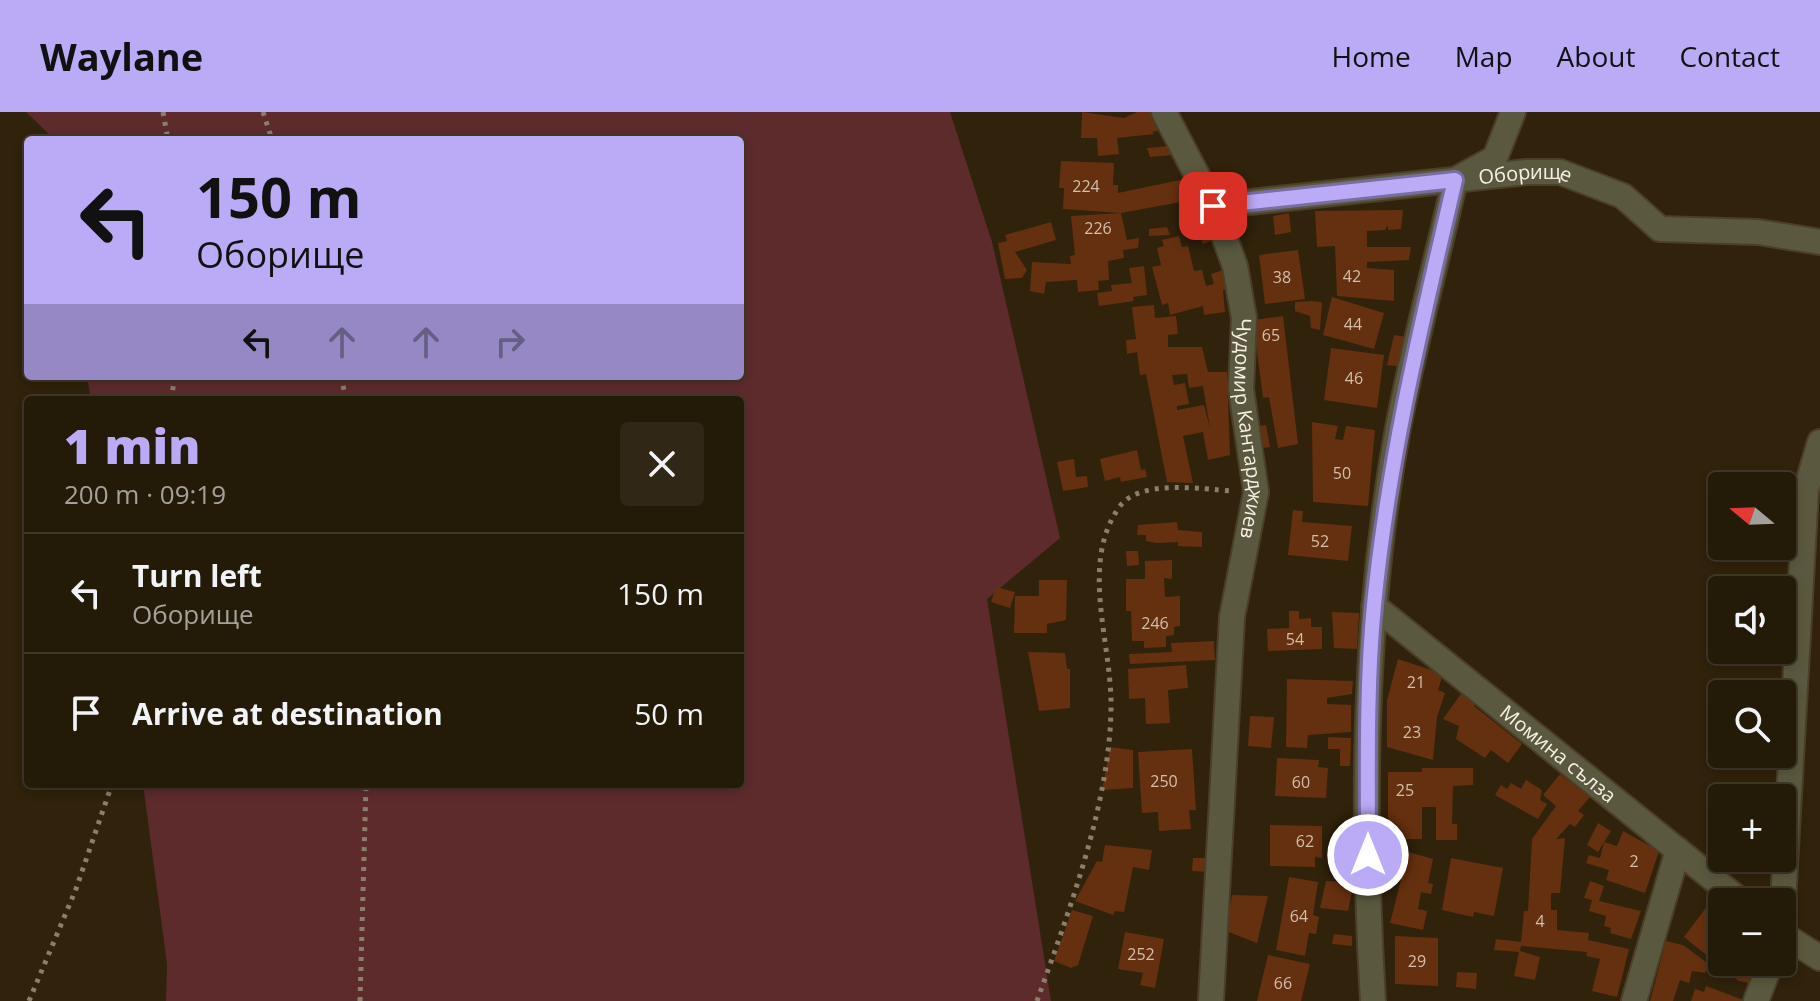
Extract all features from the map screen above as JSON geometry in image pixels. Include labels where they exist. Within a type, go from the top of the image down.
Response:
[{"type":"street","name":"Чудомир Кантарджиев","points":[[1164,112],[1213,206],[1235,266],[1244,318],[1241,389],[1256,492],[1232,617],[1211,1001]]},
{"type":"street","points":[[1373,1001],[1368,919],[1368,727],[1374,606],[1398,429],[1455,180],[1495,158],[1513,112]]},
{"type":"street","name":"Оборище","points":[[1213,206],[1560,172],[1623,196],[1660,229],[1758,232],[1820,242]]},
{"type":"street","points":[[1784,888],[1806,490],[1820,442]]},
{"type":"street","name":"Момина сълза","points":[[1374,606],[1725,888]]},
{"type":"street","points":[[1634,1001],[1678,850]]},
{"type":"street","points":[[1796,943],[1820,958]]},
{"type":"street","points":[[1756,1001],[1766,976]]},
{"type":"path","points":[[163,112],[167,136]]},
{"type":"path","points":[[263,112],[271,136]]},
{"type":"path","points":[[1037,1001],[1076,890],[1106,763],[1111,701],[1100,594],[1103,534],[1123,502],[1162,487],[1256,492]]},
{"type":"path","points":[[29,1001],[76,889],[111,788]]},
{"type":"path","points":[[360,1001],[366,788]]},
{"type":"shaded area","points":[[26,112],[950,112],[992,242],[1060,538],[987,599],[1051,1001],[166,1001],[167,964],[144,788],[744,788],[744,396],[90,396],[88,380],[744,380],[744,136],[51,136]]},
{"type":"building","points":[[1082,112],[1124,118],[1137,112],[1160,112],[1165,129],[1152,132],[1154,134],[1117,138],[1119,154],[1098,156],[1097,138],[1081,138]]},
{"type":"building","points":[[1169,146],[1172,155],[1150,157],[1147,148]]},
{"type":"building","points":[[1061,161],[1114,163],[1113,185],[1118,185],[1118,193],[1180,180],[1186,201],[1121,213],[1063,209],[1064,188],[1059,188]]},
{"type":"building","points":[[1403,210],[1401,229],[1388,230],[1388,225],[1385,230],[1367,231],[1367,247],[1411,247],[1409,260],[1367,262],[1367,268],[1394,270],[1394,301],[1337,296],[1335,246],[1317,247],[1315,211]]},
{"type":"building","points":[[1121,213],[1127,240],[1139,238],[1138,248],[1123,250],[1124,258],[1108,261],[1109,280],[1098,281],[1099,290],[1078,292],[1077,280],[1046,282],[1044,294],[1030,291],[1032,262],[1071,264],[1070,256],[1075,255],[1071,216]]},
{"type":"building","points":[[1289,213],[1291,232],[1275,235],[1273,216]]},
{"type":"building","points":[[1208,219],[1216,239],[1203,244],[1194,222]]},
{"type":"building","points":[[1051,222],[1056,240],[1015,252],[1027,270],[1022,278],[1005,279],[998,243],[1007,241],[1005,235]]},
{"type":"building","points":[[1167,227],[1170,235],[1149,236],[1149,229]]},
{"type":"building","points":[[1179,236],[1182,247],[1188,246],[1194,271],[1202,270],[1206,286],[1214,284],[1211,274],[1226,269],[1232,288],[1223,290],[1225,312],[1204,315],[1203,306],[1170,315],[1168,303],[1162,305],[1152,267],[1161,265],[1157,248],[1164,246],[1162,240]]},
{"type":"building","points":[[1298,250],[1305,299],[1265,304],[1259,255]]},
{"type":"building","points":[[1144,266],[1147,295],[1133,297],[1134,301],[1099,306],[1097,293],[1112,291],[1111,285],[1132,283],[1129,268]]},
{"type":"building","points":[[1332,297],[1384,313],[1374,349],[1323,335]]},
{"type":"building","points":[[1295,302],[1322,302],[1320,330],[1311,328],[1310,316],[1295,311]]},
{"type":"building","points":[[1154,305],[1155,318],[1176,316],[1178,334],[1168,335],[1168,347],[1202,347],[1208,372],[1227,372],[1230,455],[1208,460],[1203,432],[1183,436],[1193,483],[1167,482],[1146,374],[1140,375],[1137,352],[1127,354],[1126,340],[1136,339],[1132,307]],"holes":[[[1187,374],[1189,388],[1203,386],[1210,428],[1204,405],[1177,410],[1177,406],[1189,404],[1185,383],[1174,385],[1172,375]]]},
{"type":"building","points":[[1283,316],[1298,444],[1278,448],[1269,397],[1263,398],[1253,320]]},
{"type":"building","points":[[1394,335],[1411,338],[1405,367],[1387,365]]},
{"type":"building","points":[[1331,348],[1384,355],[1377,408],[1324,400]]},
{"type":"building","points":[[1312,422],[1338,426],[1335,439],[1343,440],[1346,426],[1375,430],[1368,506],[1313,502]]},
{"type":"building","points":[[1266,425],[1270,447],[1254,449],[1252,427]]},
{"type":"building","points":[[1137,450],[1141,470],[1145,469],[1147,477],[1121,482],[1120,477],[1105,481],[1100,459]]},
{"type":"building","points":[[1074,459],[1076,477],[1087,476],[1088,487],[1063,491],[1057,462]]},
{"type":"building","points":[[1293,510],[1303,511],[1302,522],[1352,526],[1348,561],[1288,555]]},
{"type":"building","points":[[1177,522],[1178,530],[1202,532],[1202,547],[1178,546],[1178,542],[1146,541],[1146,535],[1137,535],[1138,525]]},
{"type":"building","points":[[1126,551],[1138,551],[1139,565],[1127,566]]},
{"type":"building","points":[[1172,560],[1172,579],[1164,578],[1165,597],[1180,596],[1180,626],[1174,627],[1174,635],[1166,636],[1166,647],[1144,648],[1144,641],[1132,641],[1131,611],[1126,611],[1126,579],[1145,579],[1145,561]]},
{"type":"building","points":[[1039,580],[1067,580],[1066,620],[1047,624],[1047,633],[1014,633],[1015,596],[1039,596]]},
{"type":"building","points":[[996,587],[1015,592],[1010,608],[991,602]]},
{"type":"building","points":[[1289,611],[1299,611],[1299,619],[1311,618],[1311,627],[1322,627],[1322,649],[1268,651],[1267,629],[1289,628]]},
{"type":"building","points":[[1332,612],[1359,613],[1357,649],[1334,648]]},
{"type":"building","points":[[1214,641],[1215,660],[1130,664],[1129,654],[1172,652],[1171,643]]},
{"type":"building","points":[[1028,652],[1065,653],[1067,669],[1070,669],[1070,708],[1039,711]]},
{"type":"building","points":[[1398,659],[1443,674],[1438,690],[1445,693],[1437,717],[1433,760],[1387,747],[1387,700]]},
{"type":"building","points":[[1186,665],[1188,688],[1168,690],[1170,723],[1146,724],[1145,698],[1129,699],[1128,669]]},
{"type":"building","points":[[1287,679],[1353,681],[1352,694],[1327,698],[1327,704],[1351,705],[1351,732],[1308,735],[1307,748],[1286,747]]},
{"type":"building","points":[[1465,688],[1478,699],[1474,706],[1522,744],[1508,763],[1491,750],[1485,758],[1456,739],[1459,726],[1443,719]]},
{"type":"building","points":[[1250,716],[1274,717],[1271,748],[1248,746]]},
{"type":"building","points":[[1328,737],[1351,738],[1350,766],[1340,766],[1340,749],[1328,749]]},
{"type":"building","points":[[1110,747],[1133,750],[1133,788],[1102,790]]},
{"type":"building","points":[[1192,749],[1196,810],[1189,810],[1191,829],[1159,831],[1158,812],[1142,813],[1138,752]]},
{"type":"building","points":[[1277,758],[1319,760],[1318,767],[1328,768],[1326,798],[1275,796]]},
{"type":"building","points":[[1422,768],[1473,768],[1473,785],[1453,786],[1452,824],[1457,824],[1457,840],[1436,840],[1436,807],[1422,807],[1422,839],[1388,839],[1388,772],[1422,772]]},
{"type":"building","points":[[1560,774],[1590,797],[1578,811],[1584,815],[1575,827],[1570,824],[1556,839],[1565,838],[1560,893],[1551,893],[1551,910],[1557,910],[1557,930],[1589,933],[1588,940],[1629,949],[1617,997],[1592,991],[1600,959],[1586,956],[1587,952],[1521,946],[1520,951],[1540,957],[1535,980],[1514,976],[1519,952],[1494,950],[1496,939],[1521,942],[1524,911],[1528,911],[1532,839],[1556,806],[1543,795]]},
{"type":"building","points":[[1526,780],[1542,790],[1540,800],[1547,804],[1538,819],[1495,795],[1501,785],[1507,789],[1511,783],[1521,789]]},
{"type":"building","points":[[1598,823],[1611,831],[1598,852],[1587,845]]},
{"type":"building","points":[[1270,825],[1322,826],[1322,858],[1315,857],[1315,867],[1270,866]]},
{"type":"building","points":[[1623,831],[1659,851],[1645,893],[1606,880],[1609,870],[1586,863],[1589,855],[1600,858],[1604,842],[1617,846]]},
{"type":"building","points":[[1105,845],[1152,850],[1149,870],[1133,867],[1124,912],[1115,911],[1113,915],[1075,901],[1097,861],[1102,862]]},
{"type":"building","points":[[1408,852],[1433,859],[1428,883],[1433,884],[1431,894],[1421,892],[1418,909],[1427,911],[1423,930],[1390,923]]},
{"type":"building","points":[[1193,858],[1210,858],[1209,872],[1192,871]]},
{"type":"building","points":[[1451,858],[1503,868],[1494,916],[1474,912],[1473,917],[1442,910]]},
{"type":"building","points":[[1289,877],[1318,882],[1313,915],[1319,917],[1316,934],[1309,933],[1305,956],[1276,950]]},
{"type":"building","points":[[1326,881],[1354,882],[1348,911],[1320,908]]},
{"type":"building","points":[[1590,881],[1604,886],[1599,901],[1641,911],[1631,939],[1610,933],[1611,928],[1604,926],[1606,916],[1589,911],[1592,900],[1584,898]]},
{"type":"building","points":[[1232,895],[1268,896],[1257,943],[1226,931]]},
{"type":"building","points":[[1708,905],[1708,956],[1684,937]]},
{"type":"building","points":[[1072,910],[1093,916],[1078,965],[1071,968],[1054,961]]},
{"type":"building","points":[[1125,932],[1164,939],[1155,988],[1140,985],[1143,973],[1118,969]]},
{"type":"building","points":[[1334,934],[1352,936],[1352,946],[1332,944]]},
{"type":"building","points":[[1395,936],[1438,938],[1438,986],[1395,984]]},
{"type":"building","points":[[1666,941],[1683,945],[1708,964],[1705,973],[1692,971],[1689,983],[1680,980],[1673,1001],[1650,1001]]},
{"type":"building","points":[[1268,955],[1310,964],[1301,1001],[1257,1001]]},
{"type":"building","points":[[1457,972],[1477,973],[1476,989],[1456,987]]},
{"type":"building","points":[[1733,976],[1753,976],[1750,983]]},
{"type":"building","points":[[1706,986],[1746,1001],[1691,1001],[1695,989],[1704,992]]},
{"type":"route","points":[[1213,206],[1455,180],[1398,429],[1374,606],[1368,727],[1368,855]]}]
